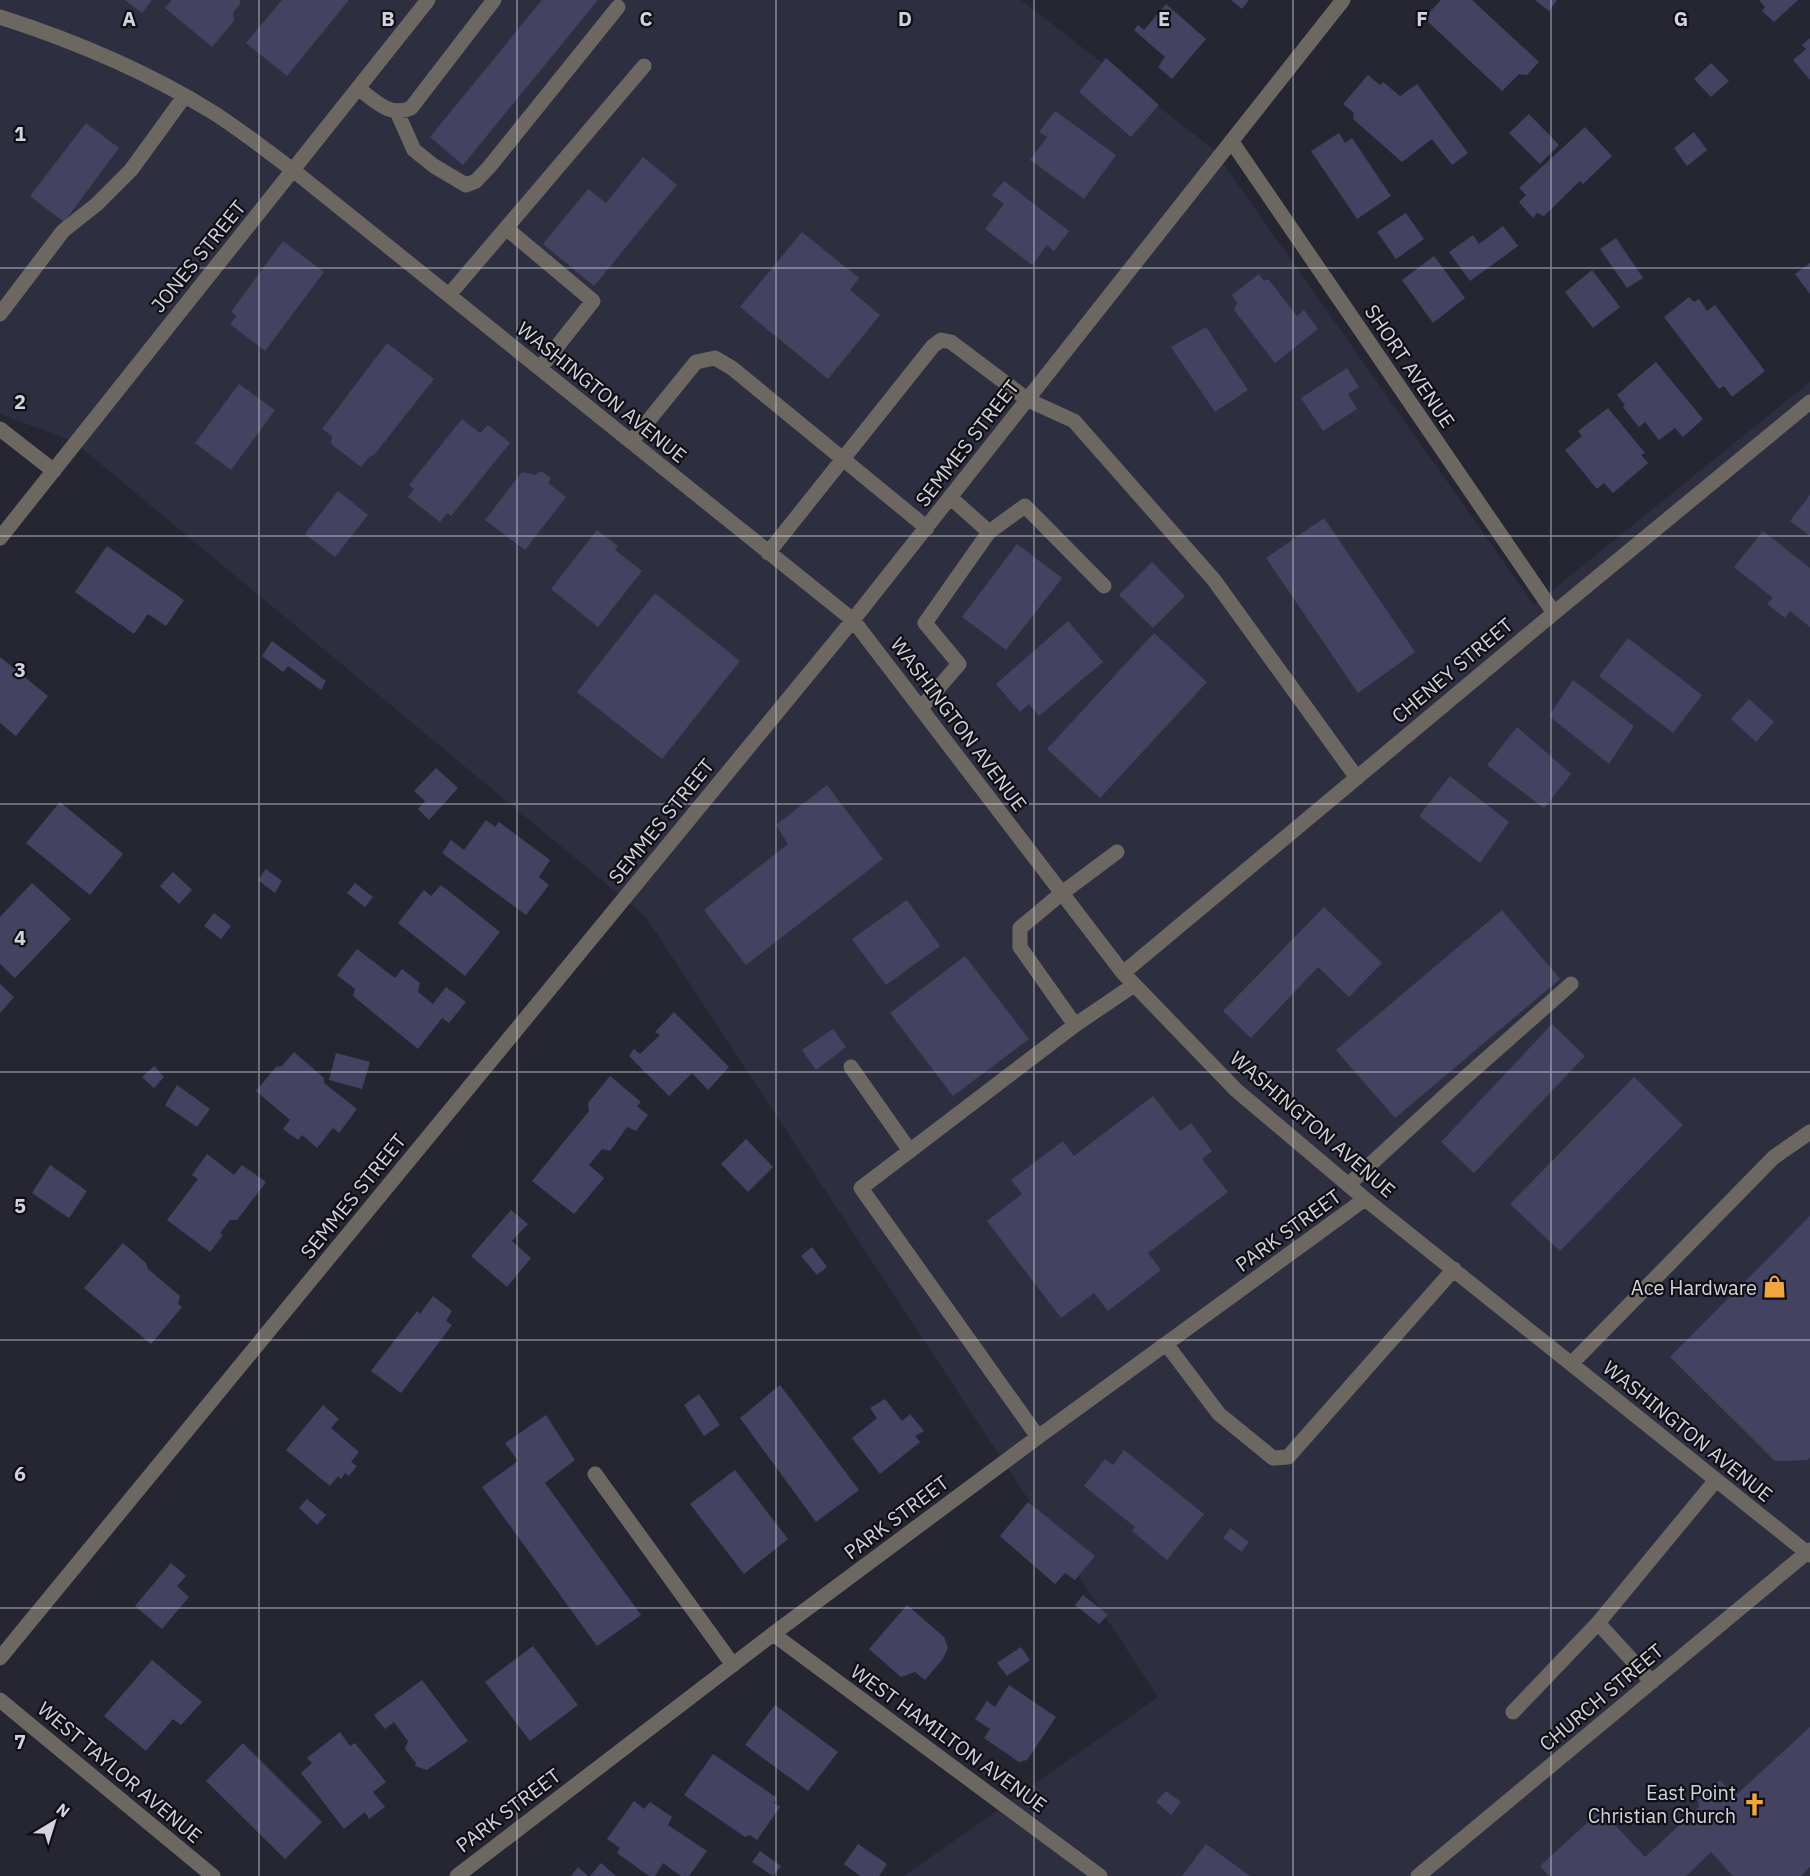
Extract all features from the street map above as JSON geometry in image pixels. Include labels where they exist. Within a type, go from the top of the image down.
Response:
[{"type":"street","name":"JONES STREET","points":[[0,538],[428,0]]},
{"type":"street","points":[[358,88],[389,110],[397,112],[411,108],[494,0]]},
{"type":"street","name":"SEMMES STREET","points":[[0,1658],[853,620],[1343,0]]},
{"type":"street","points":[[397,112],[414,150],[434,166],[466,185],[472,184],[490,166],[618,8]]},
{"type":"street","name":"WASHINGTON AVENUE","points":[[0,17],[48,32],[134,69],[215,114],[293,170],[853,620],[1123,973],[1236,1090],[1365,1199],[1809,1553]]},
{"type":"street","points":[[449,295],[644,66]]},
{"type":"street","points":[[0,314],[63,231],[97,204],[131,170],[184,96]]},
{"type":"street","name":"SHORT AVENUE","points":[[1232,142],[1554,613]]},
{"type":"street","points":[[506,228],[593,301],[540,368]]},
{"type":"street","points":[[768,553],[933,346],[941,340],[951,342],[1028,400],[1074,422],[1214,580],[1357,778]]},
{"type":"street","points":[[631,442],[696,362],[715,358],[732,368],[927,528]]},
{"type":"street","name":"CHENEY STREET","points":[[1123,973],[1810,402]]},
{"type":"street","points":[[0,429],[54,471]]},
{"type":"street","points":[[950,497],[990,532]]},
{"type":"street","points":[[921,708],[959,664],[925,622],[990,532],[1025,506],[1104,586]]},
{"type":"street","points":[[1076,1025],[1020,947],[1020,928],[1117,852]]},
{"type":"street","points":[[1348,1185],[1571,984]]},
{"type":"street","points":[[1038,1437],[861,1188],[1076,1025],[1134,985]]},
{"type":"street","points":[[851,1067],[910,1150]]},
{"type":"street","points":[[1571,1364],[1774,1157],[1810,1131]]},
{"type":"street","name":"PARK STREET","points":[[457,1876],[773,1634],[1038,1437],[1365,1199]]},
{"type":"street","points":[[1167,1345],[1219,1414],[1273,1458],[1288,1457],[1454,1269]]},
{"type":"street","points":[[595,1474],[733,1665]]},
{"type":"street","points":[[1513,1712],[1598,1623],[1716,1480]]},
{"type":"street","name":"CHURCH STREET","points":[[1418,1876],[1809,1553]]},
{"type":"street","points":[[1598,1623],[1652,1682]]},
{"type":"street","name":"WEST HAMILTON AVENUE","points":[[773,1634],[1101,1876]]},
{"type":"street","name":"WEST TAYLOR AVENUE","points":[[0,1700],[213,1876]]},
{"type":"shaded area","points":[[0,0],[1021,0],[1213,149],[1534,605],[1810,382],[1810,1876],[904,1876],[1158,1697],[646,917],[73,441],[0,414]]},
{"type":"building","points":[[125,0],[152,0],[142,13]]},
{"type":"building","points":[[172,0],[240,0],[240,4],[233,13],[234,21],[212,47],[165,8]]},
{"type":"building","points":[[282,0],[349,0],[287,76],[246,43]]},
{"type":"building","points":[[542,0],[598,0],[463,165],[430,137]]},
{"type":"building","points":[[1231,0],[1249,0],[1242,9]]},
{"type":"building","points":[[1441,0],[1472,0],[1539,62],[1527,75],[1519,74],[1502,91],[1424,18]]},
{"type":"building","points":[[1535,0],[1557,0],[1549,11]]},
{"type":"building","points":[[1759,0],[1798,0],[1774,22],[1762,11],[1765,7]]},
{"type":"building","points":[[1166,4],[1206,39],[1172,79],[1158,67],[1165,57],[1134,30],[1138,25],[1144,30]]},
{"type":"building","points":[[1810,38],[1810,80],[1793,60],[1806,49],[1802,45]]},
{"type":"building","points":[[1106,58],[1159,105],[1131,137],[1079,92]]},
{"type":"building","points":[[1711,63],[1729,81],[1711,97],[1694,79]]},
{"type":"building","points":[[1368,75],[1380,85],[1383,82],[1400,96],[1417,84],[1468,153],[1452,165],[1432,139],[1402,162],[1353,119],[1354,113],[1343,104]]},
{"type":"building","points":[[1055,111],[1116,155],[1084,199],[1030,160],[1047,137],[1039,132]]},
{"type":"building","points":[[1529,114],[1559,145],[1540,164],[1509,133]]},
{"type":"building","points":[[86,123],[119,148],[64,222],[30,196]]},
{"type":"building","points":[[1585,127],[1612,156],[1583,184],[1580,181],[1544,216],[1537,213],[1533,218],[1519,202],[1526,195],[1519,188]]},
{"type":"building","points":[[1694,132],[1707,150],[1687,166],[1674,148]]},
{"type":"building","points":[[1339,133],[1345,143],[1352,138],[1391,196],[1357,219],[1311,151]]},
{"type":"building","points":[[643,157],[677,185],[594,286],[543,244],[588,189],[606,203]]},
{"type":"building","points":[[1004,181],[1069,231],[1054,251],[1047,245],[1032,265],[985,229],[1004,204],[992,195]]},
{"type":"building","points":[[1406,213],[1424,239],[1396,259],[1377,232]]},
{"type":"building","points":[[1503,226],[1518,246],[1470,281],[1449,252],[1473,235],[1479,244]]},
{"type":"building","points":[[802,232],[859,278],[850,290],[880,315],[828,379],[740,307]]},
{"type":"building","points":[[1616,238],[1643,278],[1627,288],[1600,249]]},
{"type":"building","points":[[283,241],[324,272],[265,351],[230,324],[237,316],[231,312]]},
{"type":"building","points":[[1434,256],[1465,298],[1433,323],[1402,280]]},
{"type":"building","points":[[1810,263],[1810,294],[1795,274]]},
{"type":"building","points":[[1592,270],[1620,307],[1593,328],[1565,292]]},
{"type":"building","points":[[1259,274],[1264,281],[1268,279],[1297,316],[1304,310],[1318,329],[1275,363],[1234,310],[1237,303],[1232,295]]},
{"type":"building","points":[[1689,297],[1694,302],[1699,299],[1707,311],[1715,305],[1765,371],[1732,397],[1724,386],[1719,389],[1664,317]]},
{"type":"building","points":[[1206,327],[1248,390],[1215,412],[1171,347]]},
{"type":"building","points":[[387,343],[434,379],[374,455],[370,456],[361,467],[331,444],[332,436],[322,429]]},
{"type":"building","points":[[1656,362],[1703,419],[1683,437],[1675,428],[1659,440],[1645,422],[1639,427],[1623,407],[1625,405],[1617,395]]},
{"type":"building","points":[[1347,368],[1359,387],[1348,394],[1357,409],[1323,431],[1301,398]]},
{"type":"building","points":[[239,384],[275,410],[231,470],[195,443]]},
{"type":"building","points":[[1608,408],[1645,453],[1641,455],[1648,463],[1613,493],[1604,483],[1597,489],[1565,450],[1582,436],[1578,431]]},
{"type":"building","points":[[462,419],[480,433],[488,425],[510,443],[451,516],[447,513],[440,522],[408,497],[414,489],[409,485]]},
{"type":"building","points":[[541,471],[551,478],[548,483],[566,497],[525,550],[485,520],[522,472],[535,475]]},
{"type":"building","points":[[338,491],[368,515],[335,557],[305,534]]},
{"type":"building","points":[[1810,495],[1810,536],[1790,521]]},
{"type":"building","points":[[1324,518],[1415,652],[1358,693],[1266,558]]},
{"type":"building","points":[[597,530],[618,546],[615,550],[642,571],[598,627],[551,589]]},
{"type":"building","points":[[1763,531],[1810,568],[1810,627],[1790,611],[1785,618],[1767,604],[1773,598],[1734,567]]},
{"type":"building","points":[[1017,544],[1062,578],[1006,650],[962,617]]},
{"type":"building","points":[[107,546],[184,600],[166,626],[148,614],[134,634],[75,592]]},
{"type":"building","points":[[1152,562],[1185,596],[1153,628],[1119,595]]},
{"type":"building","points":[[655,593],[740,661],[662,759],[577,692]]},
{"type":"building","points":[[1068,621],[1103,662],[1039,716],[1029,704],[1020,712],[996,684]]},
{"type":"building","points":[[1154,633],[1207,682],[1100,798],[1047,749]]},
{"type":"building","points":[[1628,638],[1702,695],[1673,733],[1599,676]]},
{"type":"building","points":[[272,641],[326,681],[321,690],[288,666],[283,672],[262,656]]},
{"type":"building","points":[[0,657],[48,696],[16,736],[0,723]]},
{"type":"building","points":[[1573,680],[1634,726],[1609,764],[1549,716]]},
{"type":"building","points":[[1749,699],[1774,722],[1756,742],[1731,719]]},
{"type":"building","points":[[1517,727],[1571,774],[1544,808],[1487,765]]},
{"type":"building","points":[[436,768],[458,788],[429,820],[418,809],[425,801],[414,791]]},
{"type":"building","points":[[1450,776],[1509,822],[1480,863],[1419,816]]},
{"type":"building","points":[[827,785],[883,859],[746,965],[704,910],[788,844],[776,825]]},
{"type":"building","points":[[60,802],[123,854],[90,895],[26,843]]},
{"type":"building","points":[[486,820],[495,827],[499,822],[550,860],[539,877],[549,885],[526,915],[442,853],[451,840],[464,850]]},
{"type":"building","points":[[266,869],[282,881],[275,893],[258,880]]},
{"type":"building","points":[[173,872],[192,890],[179,904],[160,886]]},
{"type":"building","points":[[32,883],[71,919],[15,978],[0,964],[0,917]]},
{"type":"building","points":[[355,883],[373,897],[365,907],[347,893]]},
{"type":"building","points":[[441,885],[500,932],[465,976],[398,923],[424,890],[431,896]]},
{"type":"building","points":[[907,900],[940,946],[886,985],[852,939]]},
{"type":"building","points":[[1324,907],[1382,963],[1349,997],[1318,967],[1251,1038],[1223,1011]]},
{"type":"building","points":[[1502,910],[1560,979],[1395,1118],[1336,1050]]},
{"type":"building","points":[[214,913],[231,926],[221,939],[204,926]]},
{"type":"building","points":[[357,949],[395,978],[402,969],[420,983],[418,992],[433,1004],[446,987],[466,1002],[449,1023],[442,1018],[418,1049],[353,996],[355,989],[337,975]]},
{"type":"building","points":[[965,956],[1029,1039],[953,1096],[890,1013]]},
{"type":"building","points":[[0,984],[14,997],[0,1013]]},
{"type":"building","points":[[674,1012],[729,1067],[708,1090],[692,1073],[669,1096],[629,1056],[634,1049],[640,1054],[660,1035],[655,1032]]},
{"type":"building","points":[[1552,1024],[1585,1056],[1474,1173],[1441,1142]]},
{"type":"building","points":[[833,1029],[846,1047],[816,1070],[802,1050]]},
{"type":"building","points":[[294,1052],[324,1078],[324,1083],[357,1109],[339,1133],[333,1128],[317,1148],[302,1135],[298,1140],[283,1129],[290,1120],[256,1091],[276,1067],[282,1066]]},
{"type":"building","points":[[336,1053],[370,1062],[362,1089],[329,1080]]},
{"type":"building","points":[[154,1066],[164,1077],[154,1088],[142,1077]]},
{"type":"building","points":[[610,1076],[641,1102],[637,1106],[648,1115],[636,1131],[627,1127],[610,1151],[602,1149],[589,1165],[604,1178],[574,1214],[532,1181],[589,1111],[588,1103]]},
{"type":"building","points":[[1634,1077],[1683,1125],[1560,1251],[1510,1204]]},
{"type":"building","points":[[177,1085],[210,1109],[197,1127],[165,1105]]},
{"type":"building","points":[[1153,1096],[1180,1131],[1191,1123],[1212,1151],[1202,1159],[1228,1192],[1148,1253],[1161,1270],[1108,1311],[1094,1293],[1061,1318],[987,1221],[1022,1194],[1011,1180],[1063,1141],[1074,1156]]},
{"type":"building","points":[[746,1139],[773,1167],[748,1192],[721,1164]]},
{"type":"building","points":[[207,1154],[234,1175],[242,1165],[266,1182],[237,1220],[230,1220],[220,1233],[223,1235],[210,1252],[167,1220],[198,1179],[192,1175]]},
{"type":"building","points":[[50,1165],[87,1191],[69,1218],[32,1193]]},
{"type":"building","points":[[511,1210],[528,1224],[512,1241],[531,1258],[507,1287],[471,1256]]},
{"type":"building","name":"Ace Hardware","points":[[1810,1216],[1810,1457],[1808,1460],[1775,1461],[1670,1357]]},
{"type":"building","points":[[123,1243],[146,1263],[148,1269],[180,1296],[178,1304],[182,1307],[151,1344],[84,1288]]},
{"type":"building","points":[[812,1247],[827,1267],[817,1275],[801,1256]]},
{"type":"building","points":[[433,1296],[452,1311],[446,1321],[452,1325],[401,1393],[371,1371],[417,1311],[420,1314]]},
{"type":"building","points":[[780,1385],[859,1490],[816,1522],[740,1418]]},
{"type":"building","points":[[699,1394],[720,1425],[704,1436],[684,1405]]},
{"type":"building","points":[[885,1399],[902,1421],[910,1414],[924,1431],[915,1436],[920,1442],[880,1474],[852,1438],[877,1418],[870,1408]]},
{"type":"building","points":[[323,1405],[339,1419],[331,1428],[359,1452],[351,1462],[357,1466],[349,1476],[345,1473],[341,1479],[338,1476],[330,1486],[286,1450]]},
{"type":"building","points":[[546,1415],[575,1460],[545,1483],[641,1615],[597,1646],[482,1487],[518,1461],[505,1443]]},
{"type":"building","points":[[1124,1450],[1204,1514],[1167,1560],[1132,1531],[1135,1527],[1084,1486],[1105,1459],[1113,1465]]},
{"type":"building","points":[[735,1470],[788,1539],[744,1574],[690,1504]]},
{"type":"building","points":[[307,1499],[326,1515],[317,1525],[299,1508]]},
{"type":"building","points":[[1028,1502],[1095,1556],[1075,1580],[1065,1573],[1055,1584],[1000,1536]]},
{"type":"building","points":[[1230,1528],[1249,1542],[1242,1552],[1223,1538]]},
{"type":"building","points":[[171,1563],[186,1576],[177,1586],[189,1597],[162,1629],[135,1606]]},
{"type":"building","points":[[1083,1595],[1108,1615],[1099,1624],[1075,1605]]},
{"type":"building","points":[[907,1605],[944,1637],[948,1648],[942,1660],[925,1680],[915,1672],[901,1677],[869,1649]]},
{"type":"building","points":[[533,1646],[578,1705],[530,1741],[485,1682]]},
{"type":"building","points":[[1021,1647],[1030,1660],[1007,1676],[997,1663]]},
{"type":"building","points":[[152,1660],[202,1702],[181,1725],[173,1719],[146,1751],[104,1716]]},
{"type":"building","points":[[422,1680],[468,1741],[427,1770],[415,1766],[416,1763],[405,1749],[408,1741],[394,1722],[385,1729],[374,1715]]},
{"type":"building","points":[[1009,1685],[1056,1717],[1027,1760],[1019,1762],[984,1738],[990,1729],[975,1719],[987,1701],[995,1707]]},
{"type":"building","points":[[775,1705],[838,1752],[808,1791],[745,1745]]},
{"type":"building","name":"East Point Christian Church","points":[[1810,1727],[1810,1867],[1801,1876],[1733,1876],[1711,1852],[1686,1876],[1549,1876],[1540,1866],[1601,1810],[1645,1857],[1699,1807],[1698,1800],[1720,1780],[1735,1796]]},
{"type":"building","points":[[340,1732],[350,1746],[355,1743],[386,1782],[373,1792],[385,1807],[369,1819],[365,1812],[344,1829],[301,1773],[312,1763],[307,1758]]},
{"type":"building","points":[[243,1743],[322,1822],[285,1859],[206,1781]]},
{"type":"building","points":[[713,1754],[777,1798],[774,1803],[780,1807],[757,1840],[750,1835],[745,1837],[684,1795]]},
{"type":"building","points":[[1166,1791],[1181,1802],[1171,1815],[1156,1802]]},
{"type":"building","points":[[634,1801],[644,1809],[650,1802],[672,1817],[668,1825],[707,1851],[689,1876],[681,1876],[663,1863],[655,1876],[649,1876],[617,1853],[620,1848],[607,1839]]},
{"type":"building","points":[[858,1844],[887,1864],[879,1876],[860,1876],[844,1864]]},
{"type":"building","points":[[1206,1844],[1250,1876],[1182,1876]]},
{"type":"building","points":[[760,1851],[781,1866],[773,1876],[752,1862]]},
{"type":"building","points":[[601,1863],[616,1876],[590,1876]]},
{"type":"building","points":[[578,1867],[588,1876],[571,1876]]},
{"type":"place","name":"Ace Hardware","points":[[1775,1287]]},
{"type":"place","name":"East Point Christian Church","points":[[1754,1804]]}]
